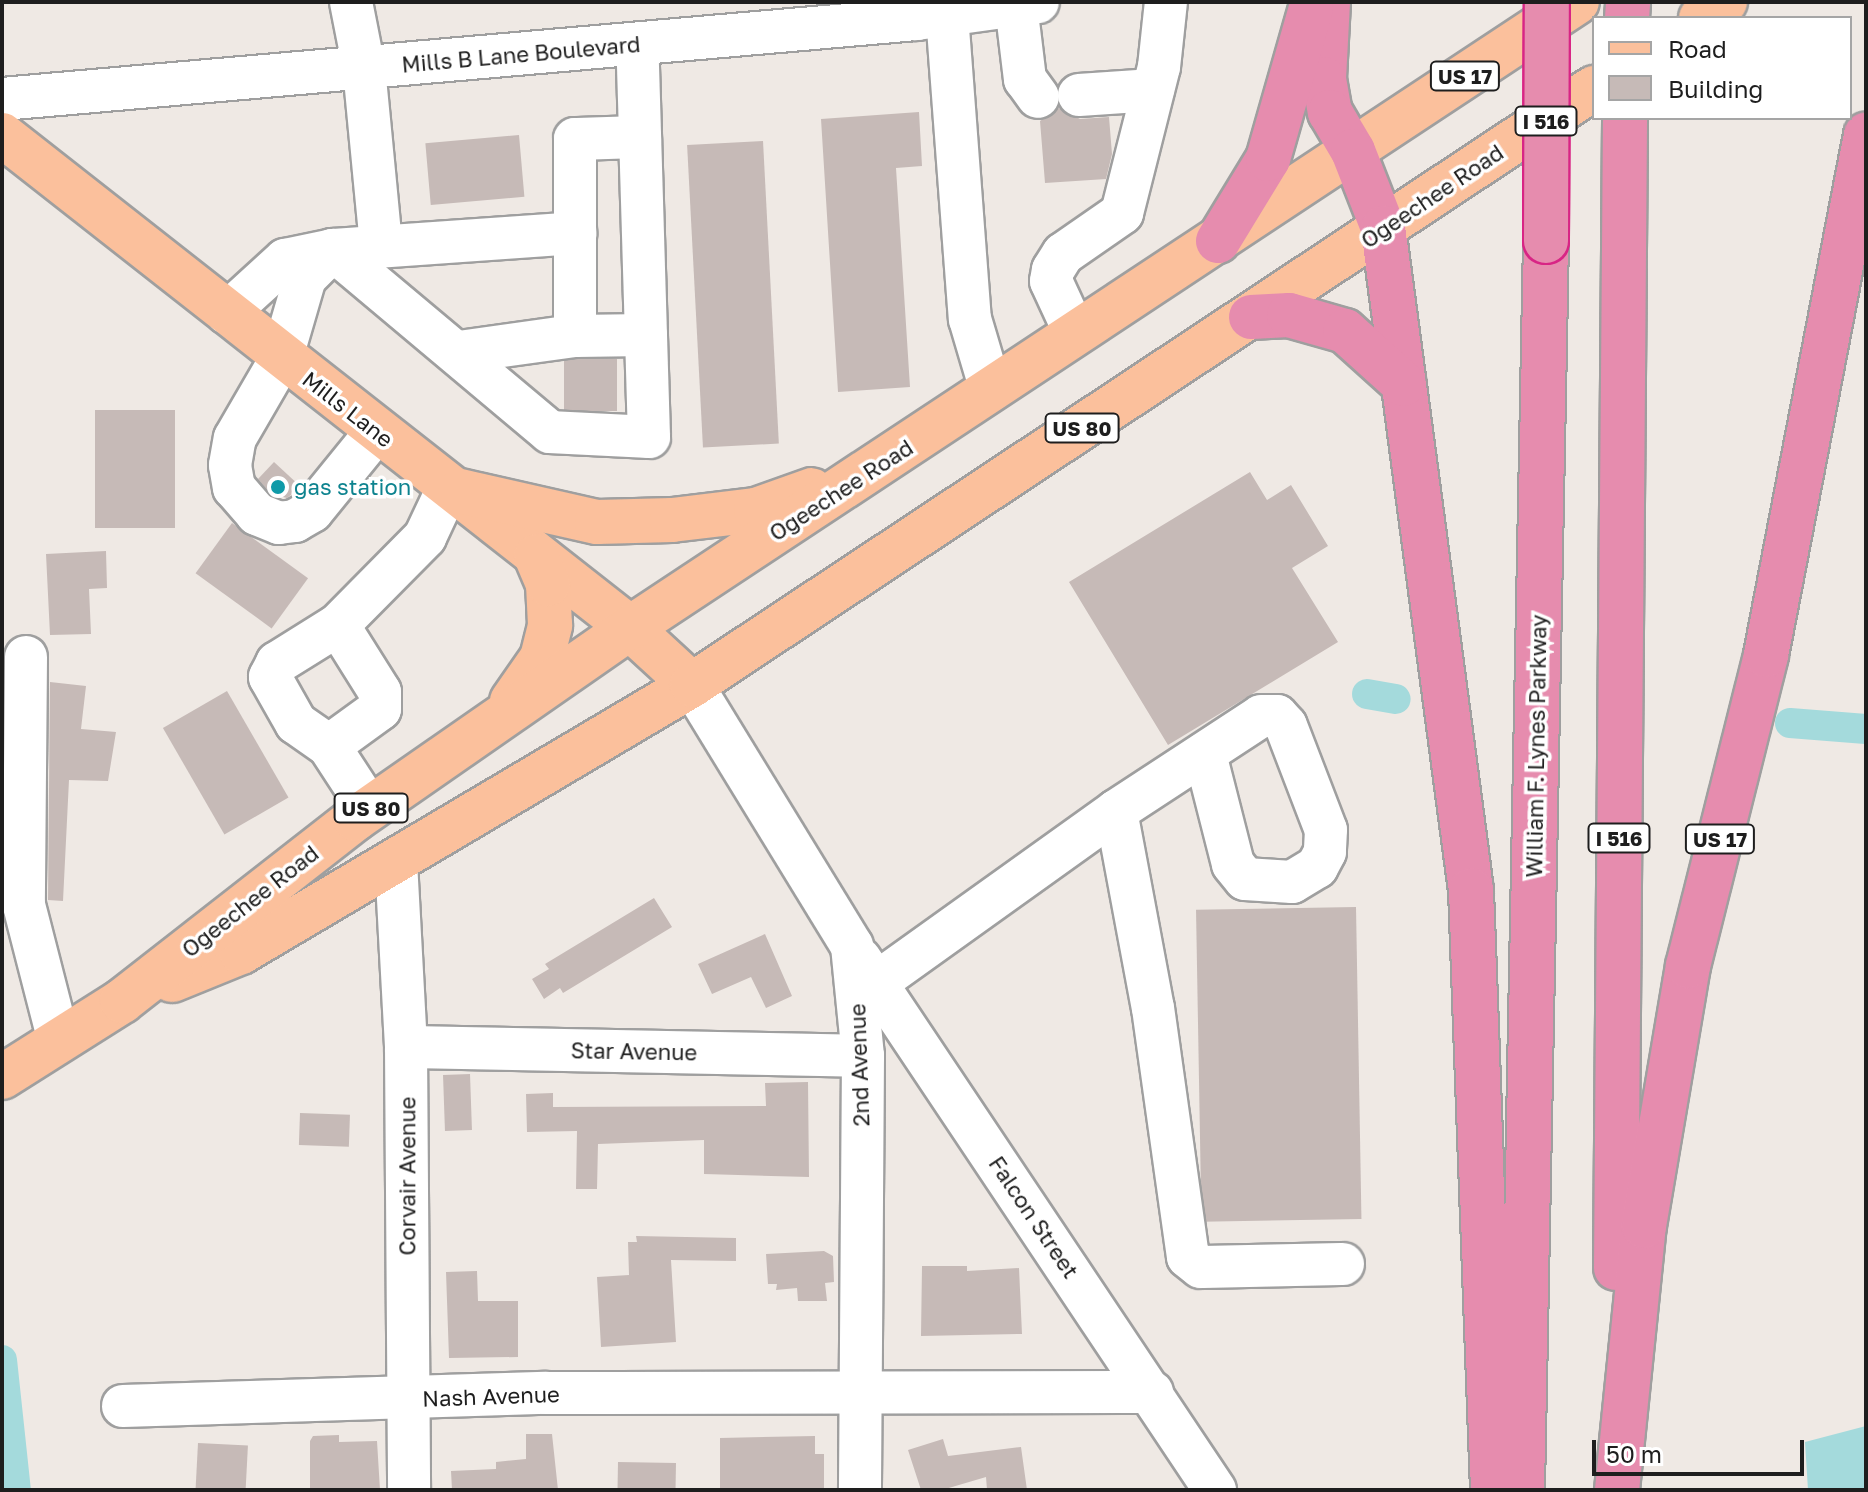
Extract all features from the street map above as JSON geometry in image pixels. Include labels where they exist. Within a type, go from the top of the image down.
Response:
[{"type":"highway","points":[[1218,241],[1268,159],[1312,2]]},
{"type":"highway","points":[[1328,2],[1324,79],[1330,112],[1353,151],[1383,228],[1471,890],[1493,1490]]},
{"type":"highway","name":"William F. Lynes Parkway","points":[[1522,1490],[1546,241],[1547,2]]},
{"type":"highway","name":"I 516","points":[[1616,1490],[1625,120]]},
{"type":"highway","name":"US 17","points":[[1616,1490],[1644,1226],[1688,966],[1766,655],[1866,135]]},
{"type":"highway","points":[[1251,317],[1289,315],[1345,331],[1404,384]]},
{"type":"main road","name":"Ogeechee Road","points":[[2,1077],[122,1001],[370,809],[630,628],[1577,2]]},
{"type":"main road","points":[[1704,16],[1725,2]]},
{"type":"main road","name":"Ogeechee Road","points":[[122,1001],[241,952],[692,685],[1592,89]]},
{"type":"main road","name":"Mills Lane","points":[[2,135],[630,628],[692,685]]},
{"type":"main road","points":[[448,488],[597,522],[672,520],[756,510],[881,464]]},
{"type":"main road","points":[[499,719],[542,658],[550,625],[548,584],[536,556]]},
{"type":"street","points":[[351,2],[364,68],[381,246]]},
{"type":"street","points":[[1075,333],[1051,281],[1053,270],[1063,254],[1122,213],[1153,90],[1166,2]]},
{"type":"street","points":[[1027,4],[1025,79],[1038,97]]},
{"type":"street","name":"Mills B Lane Boulevard","points":[[2,99],[637,44],[748,18],[925,12],[1027,4]]},
{"type":"street","points":[[925,12],[970,319],[991,390]]},
{"type":"street","points":[[333,250],[459,352],[550,432],[649,437],[637,44]]},
{"type":"street","points":[[1079,95],[1153,90]]},
{"type":"street","points":[[575,336],[575,139],[640,137]]},
{"type":"street","points":[[227,313],[285,260],[333,250],[575,233]]},
{"type":"street","points":[[333,250],[305,278],[282,357],[235,438],[230,465],[234,488],[257,514],[279,523],[312,511],[377,431]]},
{"type":"street","points":[[459,352],[575,336],[646,335]]},
{"type":"street","points":[[370,809],[329,746],[296,723],[270,677],[277,663],[338,625],[425,537],[448,488]]},
{"type":"street","points":[[329,746],[380,709],[380,692],[338,625]]},
{"type":"street","points":[[26,657],[24,905],[59,1041]]},
{"type":"street","name":"2nd Avenue","points":[[692,685],[852,946],[863,1056],[858,1392],[860,1490]]},
{"type":"street","points":[[876,983],[1116,811],[1205,754]]},
{"type":"street","points":[[1116,811],[1153,1008],[1188,1257],[1201,1267],[1343,1264]]},
{"type":"street","name":"Corvair Avenue","points":[[396,862],[406,1047],[409,1490]]},
{"type":"street","name":"Falcon Street","points":[[852,946],[1215,1490]]},
{"type":"street","name":"Star Avenue","points":[[406,1047],[863,1056]]},
{"type":"street","name":"Nash Avenue","points":[[123,1406],[408,1398],[1152,1392]]},
{"type":"water","points":[[1866,1426],[1866,1490],[1808,1490],[1805,1442]]},
{"type":"building","points":[[1059,108],[1080,119],[1109,117],[1112,154],[1106,179],[1045,183],[1040,121]]},
{"type":"building","points":[[919,112],[922,166],[896,168],[910,387],[838,392],[821,119]]},
{"type":"building","points":[[519,135],[524,197],[431,205],[425,143]]},
{"type":"building","points":[[763,141],[779,444],[703,448],[687,145]]},
{"type":"building","points":[[564,359],[617,359],[617,411],[564,411]]},
{"type":"building","points":[[95,410],[175,410],[175,528],[95,528]]},
{"type":"building","name":"gas station","points":[[274,462],[301,487],[287,498],[271,494],[258,479]]},
{"type":"building","points":[[1250,472],[1267,500],[1291,485],[1328,546],[1292,568],[1338,642],[1168,745],[1069,582]]},
{"type":"building","points":[[232,523],[308,578],[272,628],[196,573]]},
{"type":"building","points":[[106,551],[107,588],[89,589],[91,634],[50,635],[46,554]]},
{"type":"building","points":[[50,682],[86,686],[81,729],[116,732],[108,781],[69,780],[63,901],[48,900]]},
{"type":"building","points":[[227,691],[288,798],[224,835],[163,728]]},
{"type":"building","points":[[654,898],[672,927],[563,993],[560,988],[544,999],[532,979],[549,969],[545,964]]},
{"type":"building","points":[[1356,907],[1361,1219],[1201,1222],[1196,910]]},
{"type":"building","points":[[765,934],[792,996],[766,1008],[751,977],[712,994],[698,964]]},
{"type":"building","points":[[470,1074],[472,1130],[445,1131],[443,1075]]},
{"type":"building","points":[[808,1082],[809,1177],[704,1174],[704,1140],[598,1144],[597,1189],[576,1189],[577,1131],[527,1132],[526,1094],[553,1093],[553,1107],[766,1106],[765,1083]]},
{"type":"building","points":[[300,1113],[350,1115],[349,1147],[299,1145]]},
{"type":"building","points":[[636,1236],[736,1238],[736,1261],[671,1260],[676,1342],[601,1347],[597,1277],[629,1275],[628,1242],[637,1242]]},
{"type":"building","points":[[824,1251],[833,1256],[834,1282],[825,1283],[827,1301],[798,1301],[797,1288],[776,1290],[777,1284],[768,1284],[766,1254]]},
{"type":"building","points":[[922,1266],[967,1266],[967,1271],[1019,1268],[1022,1334],[921,1336]]},
{"type":"building","points":[[477,1271],[478,1301],[518,1301],[518,1357],[449,1358],[446,1272]]},
{"type":"building","points":[[526,1434],[552,1434],[558,1490],[452,1490],[451,1471],[496,1469],[496,1462],[526,1459]]},
{"type":"building","points":[[339,1435],[339,1442],[377,1441],[380,1490],[310,1490],[310,1441],[313,1436]]},
{"type":"building","points":[[815,1436],[815,1454],[824,1454],[824,1490],[720,1490],[720,1438]]},
{"type":"building","points":[[943,1439],[948,1456],[1021,1447],[1027,1490],[987,1490],[986,1477],[942,1490],[921,1490],[908,1450]]},
{"type":"building","points":[[198,1443],[248,1446],[246,1490],[196,1489]]},
{"type":"building","points":[[618,1462],[676,1463],[676,1490],[618,1490]]},
{"type":"waterway","points":[[1367,694],[1396,699]]},
{"type":"waterway","points":[[1790,723],[1866,729]]},
{"type":"waterway","points":[[2,1360],[16,1490]]},
{"type":"place","name":"gas station","points":[[278,487]]}]
